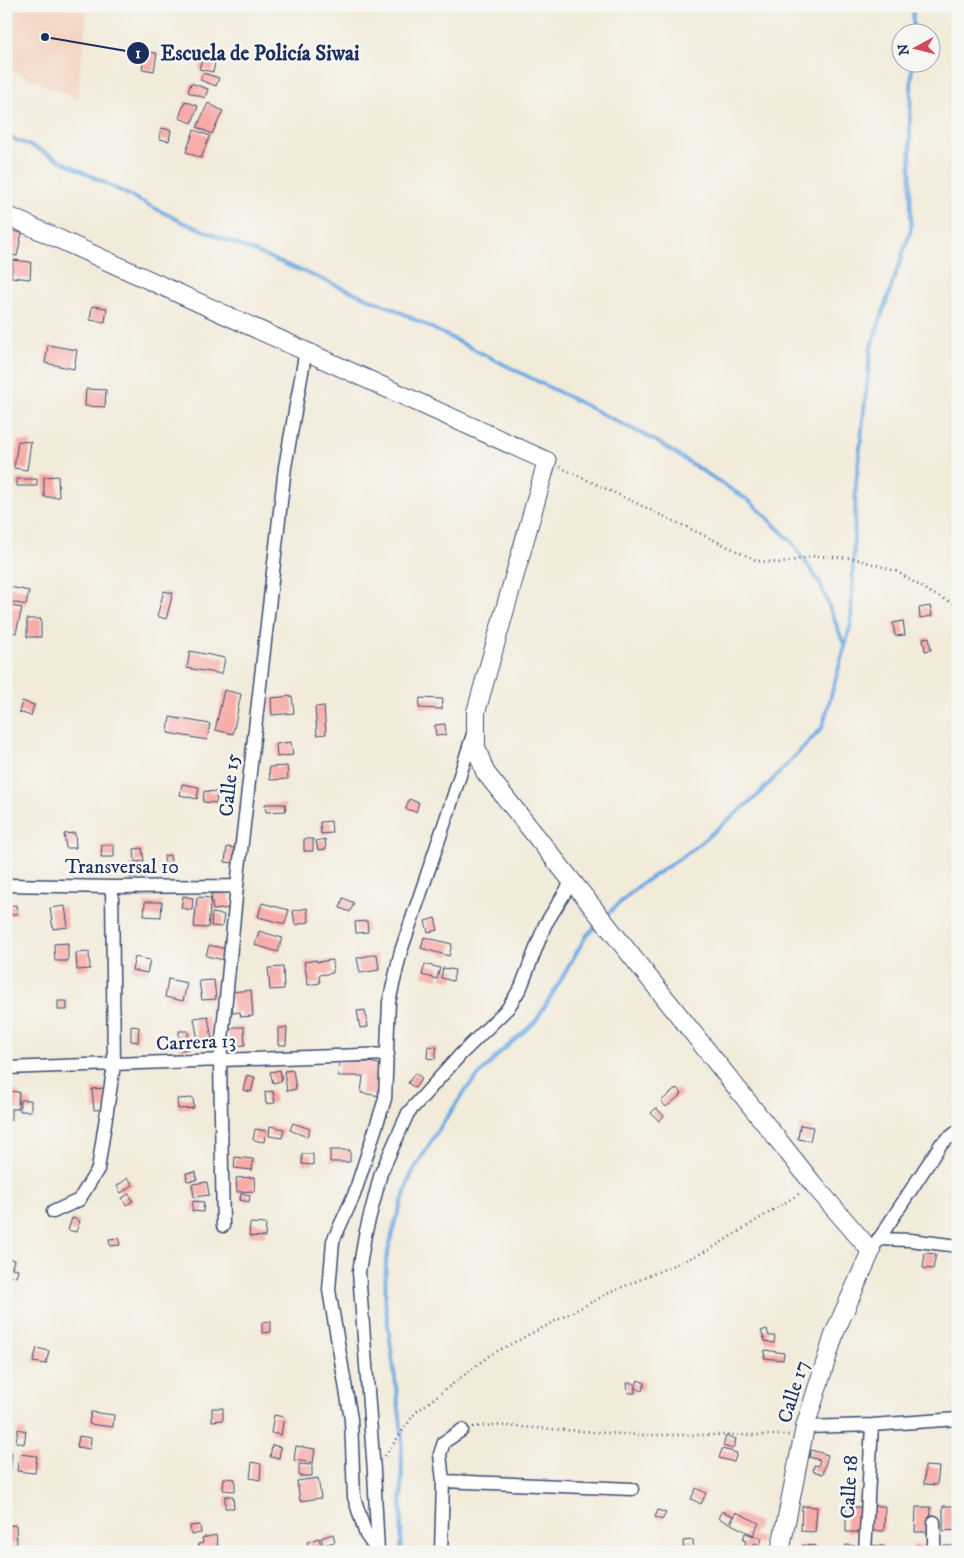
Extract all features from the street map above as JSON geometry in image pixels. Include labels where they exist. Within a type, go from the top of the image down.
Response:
[{"type":"street","points":[[6,215],[547,461],[476,712],[476,747],[486,772],[814,1185],[875,1245]]},
{"type":"street","name":"Calle 15","points":[[222,1226],[220,1060],[237,886],[284,467],[306,350]]},
{"type":"street","points":[[476,726],[401,951],[389,1002],[385,1099],[354,1195],[333,1241],[329,1290],[351,1418],[354,1497],[366,1535],[378,1552],[359,1272],[365,1235],[381,1173],[408,1113],[461,1054],[508,1008],[521,988],[545,925],[572,881]]},
{"type":"street","name":"Transversal 10","points":[[6,885],[112,887],[237,886]]},
{"type":"street","points":[[53,1212],[79,1200],[98,1169],[114,1065],[112,887]]},
{"type":"street","name":"Carrera 13","points":[[6,1068],[388,1054]]},
{"type":"street","points":[[875,1245],[941,1144],[958,1131]]},
{"type":"street","points":[[875,1245],[910,1240],[958,1246]]},
{"type":"street","name":"Calle 17","points":[[780,1552],[804,1431],[834,1332],[875,1245]]},
{"type":"street","points":[[804,1431],[958,1420]]},
{"type":"street","name":"Calle 18","points":[[865,1552],[872,1425]]},
{"type":"street","points":[[441,1552],[443,1481],[440,1454],[444,1442],[462,1430]]},
{"type":"street","points":[[443,1481],[632,1489]]},
{"type":"street","points":[[934,1522],[934,1552]]},
{"type":"path","points":[[547,461],[758,561],[782,563],[814,556],[854,558],[896,571],[931,593],[958,606]]},
{"type":"path","points":[[374,1471],[415,1413],[490,1355],[611,1292],[709,1250],[814,1185]]},
{"type":"path","points":[[462,1430],[479,1425],[493,1425],[638,1435],[804,1431]]},
{"type":"shaded area","points":[[6,6],[88,6],[77,99],[6,68]]},
{"type":"building","points":[[145,52],[157,53],[154,71],[142,69]]},
{"type":"building","points":[[202,60],[215,63],[213,72],[199,69]]},
{"type":"building","points":[[203,73],[219,78],[216,86],[200,80]]},
{"type":"building","points":[[191,83],[208,89],[205,98],[188,92]]},
{"type":"building","points":[[185,101],[198,106],[192,123],[179,118]]},
{"type":"building","points":[[208,103],[223,111],[212,134],[197,127]]},
{"type":"building","points":[[161,128],[171,130],[169,141],[159,139]]},
{"type":"building","points":[[194,130],[210,136],[201,158],[186,152]]},
{"type":"building","points":[[6,229],[22,233],[17,256],[6,254]]},
{"type":"building","points":[[13,260],[31,262],[30,279],[11,277]]},
{"type":"building","points":[[92,306],[107,308],[105,322],[90,320]]},
{"type":"building","points":[[48,345],[77,350],[74,369],[45,363]]},
{"type":"building","points":[[86,389],[106,390],[105,407],[85,406]]},
{"type":"building","points":[[18,441],[31,442],[27,470],[14,468]]},
{"type":"building","points":[[58,476],[59,497],[44,497],[44,477]]},
{"type":"building","points":[[17,479],[37,479],[37,486],[17,486]]},
{"type":"building","points":[[6,586],[29,591],[26,605],[6,601]]},
{"type":"building","points":[[164,591],[173,593],[166,619],[157,616]]},
{"type":"building","points":[[6,605],[22,608],[16,633],[6,631]]},
{"type":"building","points":[[930,606],[932,616],[920,618],[919,608]]},
{"type":"building","points":[[27,619],[41,619],[41,637],[27,637]]},
{"type":"building","points":[[903,621],[905,635],[895,636],[893,623]]},
{"type":"building","points":[[929,637],[931,650],[925,651],[923,638]]},
{"type":"building","points":[[190,651],[225,658],[222,674],[187,668]]},
{"type":"building","points":[[224,690],[241,694],[233,734],[215,730]]},
{"type":"building","points":[[292,696],[294,713],[272,715],[271,698]]},
{"type":"building","points":[[420,698],[443,699],[442,709],[419,708]]},
{"type":"building","points":[[22,701],[34,705],[31,716],[19,712]]},
{"type":"building","points":[[324,706],[326,734],[317,735],[315,707]]},
{"type":"building","points":[[170,717],[210,724],[207,740],[168,733]]},
{"type":"building","points":[[445,724],[446,735],[436,736],[435,725]]},
{"type":"building","points":[[291,742],[293,755],[277,757],[276,744]]},
{"type":"building","points":[[287,766],[288,779],[270,780],[269,767]]},
{"type":"building","points":[[182,784],[199,787],[197,799],[180,795]]},
{"type":"building","points":[[204,791],[217,792],[216,803],[203,802]]},
{"type":"building","points":[[409,799],[419,803],[416,812],[406,809]]},
{"type":"building","points":[[265,804],[285,804],[286,811],[266,812]]},
{"type":"building","points":[[331,821],[332,833],[321,834],[320,822]]},
{"type":"building","points":[[75,833],[76,848],[66,848],[64,834]]},
{"type":"building","points":[[304,839],[313,839],[313,851],[304,851]]},
{"type":"building","points":[[325,839],[326,849],[318,850],[316,841]]},
{"type":"building","points":[[102,845],[114,845],[114,857],[101,857]]},
{"type":"building","points":[[227,847],[237,848],[235,863],[225,862]]},
{"type":"building","points":[[142,848],[144,861],[135,862],[134,849]]},
{"type":"building","points":[[170,855],[172,868],[165,868],[164,856]]},
{"type":"building","points":[[142,864],[143,876],[130,878],[129,865]]},
{"type":"building","points":[[229,892],[231,908],[213,910],[211,894]]},
{"type":"building","points":[[183,896],[193,898],[192,910],[181,908]]},
{"type":"building","points":[[197,897],[211,898],[208,928],[194,927]]},
{"type":"building","points":[[343,898],[354,903],[350,912],[340,908]]},
{"type":"building","points":[[145,902],[162,902],[161,917],[144,916]]},
{"type":"building","points":[[262,903],[289,910],[285,924],[258,917]]},
{"type":"building","points":[[16,905],[17,914],[6,916],[6,906]]},
{"type":"building","points":[[65,906],[68,927],[53,929],[50,908]]},
{"type":"building","points":[[307,908],[309,922],[295,925],[293,911]]},
{"type":"building","points":[[212,913],[224,915],[222,927],[211,926]]},
{"type":"building","points":[[435,918],[438,930],[428,932],[425,921]]},
{"type":"building","points":[[367,921],[368,932],[356,933],[355,922]]},
{"type":"building","points":[[259,931],[282,938],[278,952],[255,945]]},
{"type":"building","points":[[424,937],[452,944],[449,956],[421,948]]},
{"type":"building","points":[[68,943],[68,961],[55,961],[54,944]]},
{"type":"building","points":[[209,945],[226,949],[224,960],[206,956]]},
{"type":"building","points":[[89,952],[90,969],[77,970],[76,953]]},
{"type":"building","points":[[377,954],[379,970],[360,973],[357,958]]},
{"type":"building","points":[[135,957],[150,960],[147,973],[132,970]]},
{"type":"building","points":[[317,960],[317,962],[332,960],[333,973],[319,975],[320,983],[308,985],[304,962]]},
{"type":"building","points":[[425,964],[440,968],[437,979],[422,975]]},
{"type":"building","points":[[283,967],[284,989],[270,990],[268,968]]},
{"type":"building","points":[[443,968],[455,970],[453,981],[441,978]]},
{"type":"building","points":[[168,979],[187,983],[183,1001],[165,997]]},
{"type":"building","points":[[214,980],[216,999],[202,1000],[199,981]]},
{"type":"building","points":[[251,990],[253,1016],[241,1017],[240,1012],[233,1013],[231,992]]},
{"type":"building","points":[[58,1001],[67,1001],[67,1010],[58,1010]]},
{"type":"building","points":[[365,1010],[368,1027],[360,1028],[357,1011]]},
{"type":"building","points":[[208,1016],[212,1040],[198,1041],[194,1018]]},
{"type":"building","points":[[131,1026],[139,1027],[138,1042],[131,1041]]},
{"type":"building","points":[[234,1027],[244,1027],[245,1045],[234,1046],[234,1050],[229,1050],[228,1032]]},
{"type":"building","points":[[278,1028],[287,1028],[286,1045],[278,1045]]},
{"type":"building","points":[[179,1031],[188,1031],[189,1049],[180,1050]]},
{"type":"building","points":[[428,1046],[437,1047],[435,1059],[427,1058]]},
{"type":"building","points":[[339,1062],[368,1062],[384,1065],[381,1096],[361,1093],[363,1076],[338,1076]]},
{"type":"building","points":[[280,1070],[282,1081],[273,1083],[270,1072]]},
{"type":"building","points":[[293,1070],[296,1089],[287,1091],[284,1071]]},
{"type":"building","points":[[415,1073],[422,1078],[415,1088],[408,1083]]},
{"type":"building","points":[[247,1075],[255,1077],[251,1092],[243,1090]]},
{"type":"building","points":[[105,1088],[107,1109],[94,1110],[92,1089]]},
{"type":"building","points":[[677,1088],[682,1094],[666,1107],[661,1101]]},
{"type":"building","points":[[6,1091],[19,1092],[18,1109],[11,1109],[11,1120],[6,1120]]},
{"type":"building","points":[[273,1091],[275,1103],[266,1104],[265,1092]]},
{"type":"building","points":[[193,1098],[194,1108],[178,1109],[177,1099]]},
{"type":"building","points":[[20,1100],[31,1100],[31,1111],[20,1111]]},
{"type":"building","points":[[656,1108],[664,1116],[659,1121],[651,1113]]},
{"type":"building","points":[[293,1123],[310,1129],[307,1137],[290,1130]]},
{"type":"building","points":[[800,1125],[813,1127],[810,1141],[798,1139]]},
{"type":"building","points":[[270,1126],[284,1129],[282,1138],[269,1136]]},
{"type":"building","points":[[255,1129],[266,1131],[264,1142],[253,1140]]},
{"type":"building","points":[[330,1150],[350,1150],[350,1162],[330,1162]]},
{"type":"building","points":[[302,1154],[313,1154],[313,1165],[302,1164]]},
{"type":"building","points":[[235,1157],[253,1159],[252,1170],[234,1168]]},
{"type":"building","points":[[196,1172],[197,1180],[187,1181],[186,1173]]},
{"type":"building","points":[[254,1177],[255,1191],[237,1192],[236,1178]]},
{"type":"building","points":[[128,1178],[133,1185],[121,1193],[117,1186]]},
{"type":"building","points":[[207,1182],[209,1195],[194,1197],[192,1184]]},
{"type":"building","points":[[241,1193],[250,1195],[249,1202],[240,1200]]},
{"type":"building","points":[[129,1194],[133,1201],[126,1205],[122,1198]]},
{"type":"building","points":[[193,1201],[204,1202],[203,1212],[192,1211]]},
{"type":"building","points":[[72,1218],[80,1221],[76,1232],[68,1230]]},
{"type":"building","points":[[250,1223],[266,1224],[265,1237],[249,1236]]},
{"type":"building","points":[[119,1238],[120,1245],[110,1246],[109,1239]]},
{"type":"building","points":[[925,1253],[936,1254],[933,1269],[923,1268]]},
{"type":"building","points":[[6,1258],[14,1260],[12,1268],[18,1269],[16,1277],[6,1275]]},
{"type":"building","points":[[271,1321],[271,1332],[262,1333],[262,1322]]},
{"type":"building","points":[[767,1329],[769,1336],[775,1336],[774,1343],[765,1341],[761,1331]]},
{"type":"building","points":[[37,1348],[49,1351],[46,1364],[33,1362]]},
{"type":"building","points":[[765,1350],[784,1353],[783,1360],[764,1358]]},
{"type":"building","points":[[638,1380],[645,1383],[642,1391],[635,1388]]},
{"type":"building","points":[[627,1383],[634,1383],[635,1393],[628,1393]]},
{"type":"building","points":[[212,1408],[223,1408],[223,1420],[212,1421]]},
{"type":"building","points":[[91,1412],[114,1415],[113,1427],[89,1424]]},
{"type":"building","points":[[274,1415],[284,1417],[281,1435],[271,1433]]},
{"type":"building","points":[[18,1429],[26,1431],[24,1444],[16,1442]]},
{"type":"building","points":[[79,1436],[91,1438],[90,1449],[77,1447]]},
{"type":"building","points":[[726,1436],[736,1439],[733,1449],[723,1446]]},
{"type":"building","points":[[272,1445],[281,1447],[279,1458],[270,1457]]},
{"type":"building","points":[[296,1446],[315,1449],[313,1463],[294,1460]]},
{"type":"building","points":[[722,1449],[737,1453],[734,1462],[719,1458]]},
{"type":"building","points":[[811,1450],[828,1455],[823,1474],[813,1471],[814,1465],[818,1466],[820,1460],[809,1457]]},
{"type":"building","points":[[6,1452],[12,1453],[10,1474],[6,1473]]},
{"type":"building","points":[[19,1454],[37,1456],[35,1473],[17,1471]]},
{"type":"building","points":[[252,1462],[261,1464],[260,1480],[250,1478]]},
{"type":"building","points":[[299,1464],[312,1465],[312,1476],[299,1476]]},
{"type":"building","points":[[925,1466],[939,1467],[937,1485],[924,1484]]},
{"type":"building","points":[[224,1478],[235,1479],[235,1491],[223,1490]]},
{"type":"building","points":[[318,1478],[321,1498],[300,1501],[297,1481]]},
{"type":"building","points":[[696,1488],[706,1493],[701,1504],[691,1499]]},
{"type":"building","points":[[225,1496],[233,1496],[234,1508],[225,1508]]},
{"type":"building","points":[[802,1506],[817,1507],[815,1532],[801,1531]]},
{"type":"building","points":[[870,1506],[885,1506],[884,1531],[869,1531]]},
{"type":"building","points":[[943,1506],[958,1506],[958,1530],[943,1531]]},
{"type":"building","points":[[846,1507],[861,1507],[861,1532],[846,1532]]},
{"type":"building","points":[[916,1507],[931,1507],[930,1532],[915,1532]]},
{"type":"building","points":[[658,1510],[666,1513],[662,1520],[655,1517]]},
{"type":"building","points":[[722,1511],[733,1516],[729,1523],[718,1518]]},
{"type":"building","points":[[736,1512],[759,1523],[753,1535],[731,1524]]},
{"type":"building","points":[[16,1525],[17,1544],[6,1545],[6,1526]]},
{"type":"building","points":[[200,1525],[201,1533],[191,1535],[190,1526]]},
{"type":"building","points":[[745,1533],[762,1538],[760,1545],[755,1543],[752,1552],[743,1549],[746,1541],[743,1540]]},
{"type":"building","points":[[333,1534],[335,1542],[323,1545],[321,1538]]},
{"type":"building","points":[[216,1535],[218,1546],[199,1549],[198,1544],[203,1543],[202,1538]]},
{"type":"building","points":[[319,1538],[321,1546],[309,1550],[307,1542]]},
{"type":"building","points":[[693,1540],[694,1551],[684,1552],[683,1541]]},
{"type":"building","points":[[802,1545],[816,1546],[816,1552],[801,1552]]},
{"type":"building","points":[[846,1545],[860,1546],[860,1552],[845,1552]]},
{"type":"building","points":[[870,1545],[884,1546],[884,1552],[869,1552]]},
{"type":"building","points":[[914,1545],[929,1546],[929,1552],[914,1552]]},
{"type":"building","points":[[943,1546],[957,1546],[957,1552],[943,1552]]},
{"type":"waterway","points":[[913,6],[913,22]]},
{"type":"waterway","points":[[605,916],[641,884],[688,853],[756,797],[822,728],[851,624],[856,484],[871,347],[911,229],[912,72]]},
{"type":"waterway","points":[[6,136],[38,149],[180,221],[394,309],[656,441],[751,502],[791,541],[820,583],[845,647]]},
{"type":"waterway","points":[[401,1552],[402,1433],[385,1301],[386,1260],[395,1222],[411,1175],[467,1088],[501,1052],[535,1022],[586,936],[599,923]]},
{"type":"place","name":"Escuela de Policía Siwai","points":[[45,37]]}]
